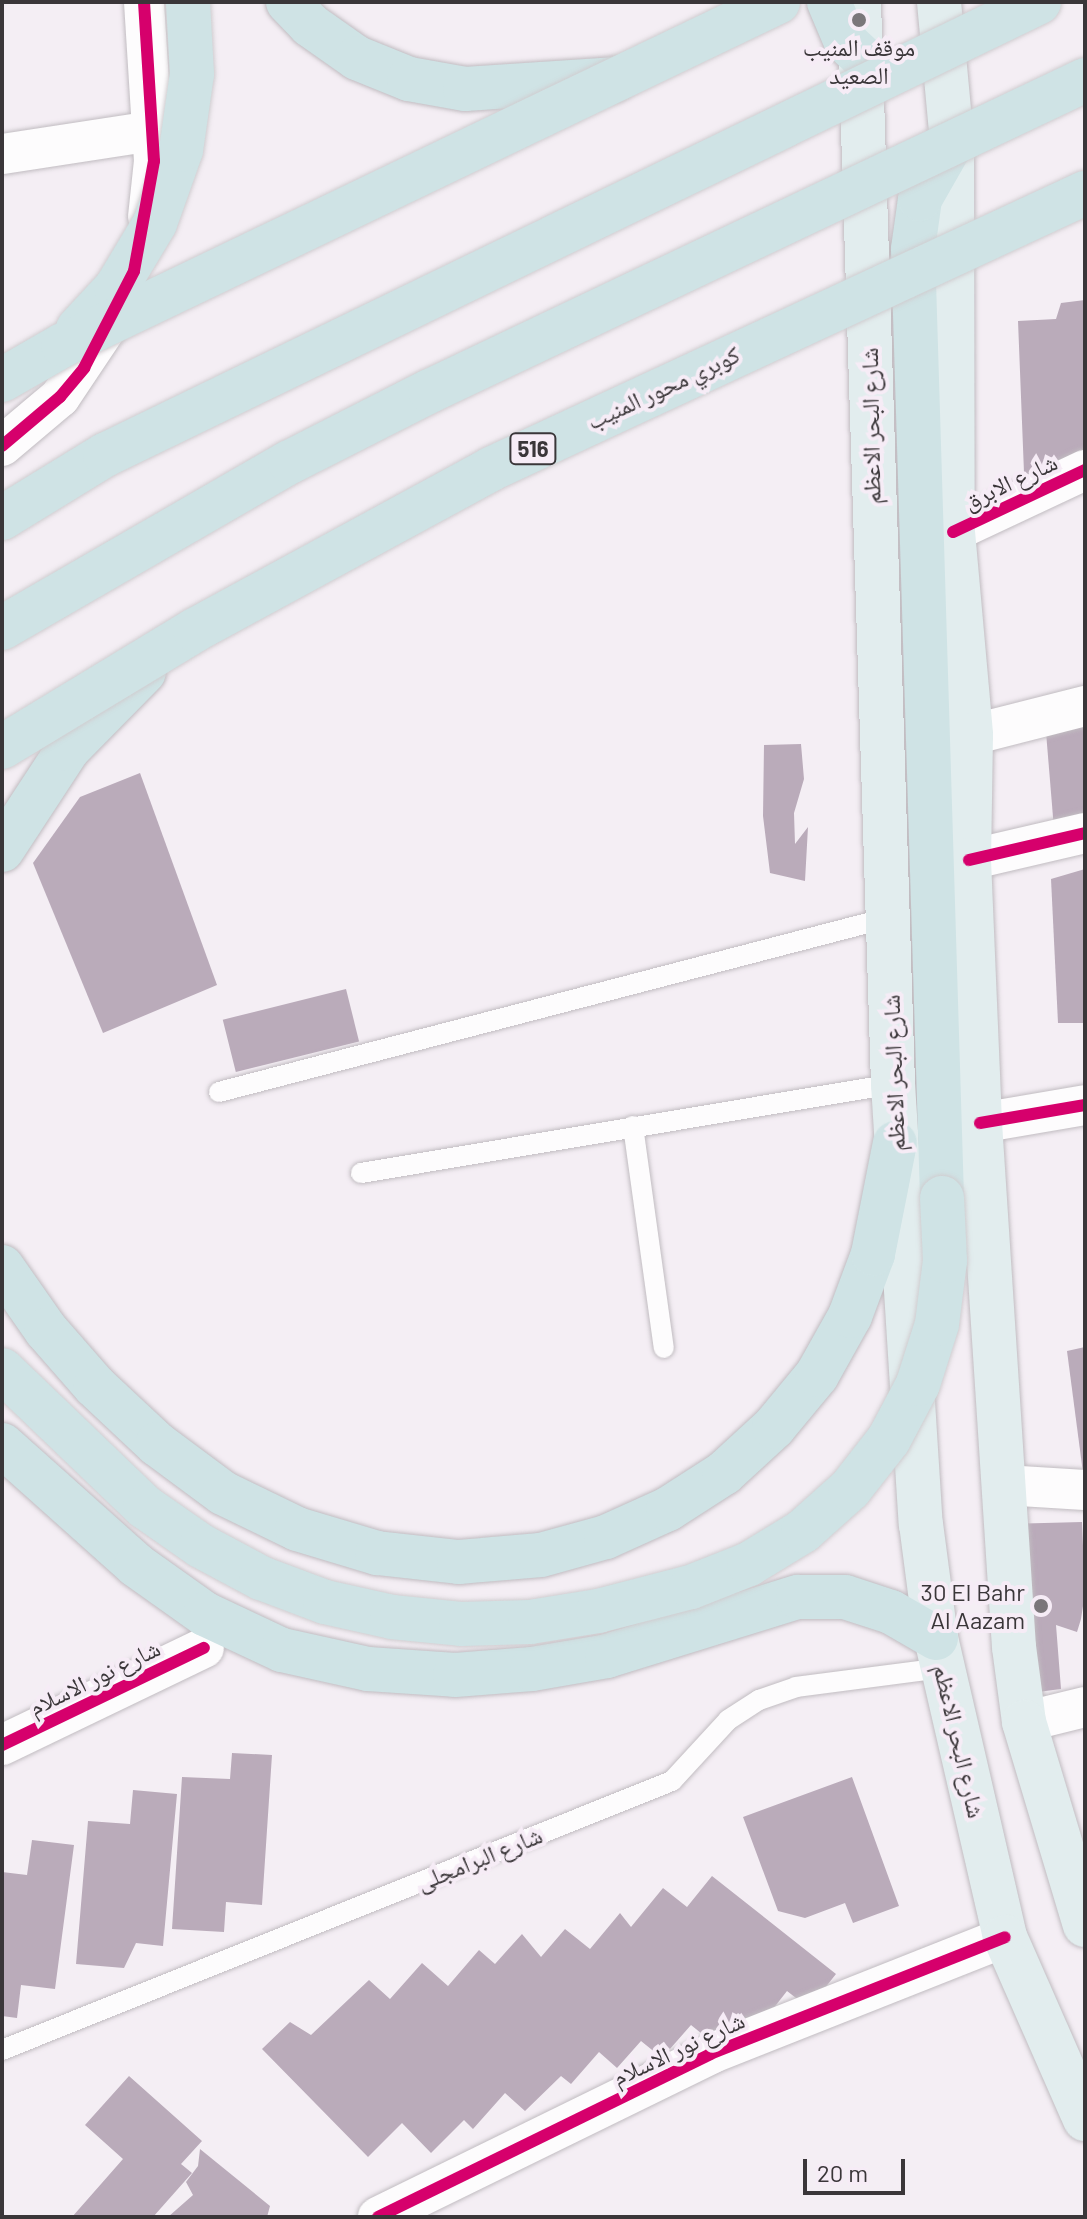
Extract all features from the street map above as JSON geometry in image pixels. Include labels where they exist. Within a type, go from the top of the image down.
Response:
[{"type":"highway","points":[[63,345],[116,288],[155,223],[181,150],[192,74],[188,2]]},
{"type":"highway","points":[[288,2],[310,25],[357,58],[409,79],[465,89],[614,79]]},
{"type":"highway","points":[[2,380],[63,345],[778,2]]},
{"type":"highway","points":[[829,2],[846,42],[864,59]]},
{"type":"highway","points":[[2,518],[105,455],[1039,2]]},
{"type":"highway","points":[[2,628],[290,462],[416,398],[1085,80]]},
{"type":"highway","points":[[2,1370],[145,1507],[201,1546],[261,1578],[325,1602],[392,1617],[461,1624],[530,1622],[598,1611],[691,1587],[749,1564],[803,1531],[850,1489],[896,1425],[918,1384],[937,1324],[945,1261],[913,249],[920,199],[952,143]]},
{"type":"highway","name":"كوبري محور المنيب","points":[[2,747],[195,630],[491,469],[1085,193]]},
{"type":"highway","points":[[2,850],[68,749],[127,685],[195,630]]},
{"type":"highway","points":[[2,1267],[46,1330],[95,1386],[157,1444],[223,1493],[297,1529],[350,1545],[459,1562],[541,1555],[606,1537],[668,1509],[724,1473],[774,1427],[817,1375],[850,1316],[873,1254],[895,1143]]},
{"type":"highway","points":[[4,1447],[136,1565],[205,1614],[282,1650],[368,1669],[455,1675],[532,1669],[607,1656],[798,1597],[845,1597],[891,1612],[940,1653]]},
{"type":"main road","name":"شارع البحر الاعظم","points":[[859,2],[864,59],[871,501],[895,1143],[921,1524],[940,1653],[1005,1937],[1085,2119]]},
{"type":"main road","points":[[939,2],[952,143],[953,532],[971,735],[969,860],[980,1123],[1004,1485],[1024,1722],[1070,1828],[1085,1925]]},
{"type":"street","points":[[2,446],[60,397],[120,305],[144,236],[152,131],[144,2]]},
{"type":"street","points":[[2,154],[152,131]]},
{"type":"street","name":"شارع الابرق","points":[[953,532],[1085,470]]},
{"type":"street","points":[[971,735],[1085,706]]},
{"type":"street","points":[[969,860],[1085,833]]},
{"type":"street","points":[[980,1123],[1085,1105]]},
{"type":"street","points":[[1004,1485],[1085,1490]]},
{"type":"street","name":"شارع نور الاسلام","points":[[2,1745],[204,1648]]},
{"type":"street","points":[[1024,1722],[1085,1707]]},
{"type":"street","name":"شارع نور الاسلام","points":[[378,2217],[710,2054],[1005,1937]]},
{"type":"lane","points":[[219,1092],[887,918]]},
{"type":"lane","points":[[361,1173],[893,1084]]},
{"type":"lane","points":[[633,1126],[664,1348]]},
{"type":"lane","name":"شارع البرامجلى","points":[[2,2050],[672,1781],[728,1720],[759,1700],[796,1687],[940,1653]]},
{"type":"building","points":[[1085,300],[1085,467],[1025,498],[1018,321],[1056,319],[1061,303]]},
{"type":"building","points":[[1085,720],[1085,821],[1054,829],[1046,732]]},
{"type":"building","points":[[801,744],[804,779],[794,813],[795,844],[808,827],[805,881],[770,873],[763,816],[764,745]]},
{"type":"building","points":[[140,773],[217,985],[103,1033],[33,863],[80,797]]},
{"type":"building","points":[[1085,869],[1085,1023],[1058,1023],[1051,879]]},
{"type":"building","points":[[346,989],[359,1041],[236,1072],[223,1020]]},
{"type":"building","points":[[1085,1347],[1085,1473],[1083,1473],[1067,1351]]},
{"type":"building","name":"30 El Bahr Al Aazam","points":[[1082,1522],[1085,1593],[1081,1619],[1077,1632],[1056,1625],[1061,1689],[1030,1693],[1003,1524]]},
{"type":"building","points":[[232,1753],[272,1755],[262,1905],[226,1902],[224,1932],[172,1929],[182,1777],[230,1779]]},
{"type":"building","points":[[852,1777],[899,1906],[853,1923],[845,1903],[805,1918],[778,1911],[743,1817]]},
{"type":"building","points":[[133,1790],[177,1794],[163,1946],[136,1943],[124,1968],[76,1964],[88,1821],[130,1824]]},
{"type":"building","points":[[32,1840],[74,1845],[55,1989],[21,1985],[17,2018],[2,2016],[2,1872],[27,1875]]},
{"type":"building","points":[[712,1876],[836,1974],[809,2008],[787,1991],[758,2028],[738,2013],[712,2042],[691,2025],[662,2058],[641,2041],[617,2068],[599,2052],[571,2084],[561,2076],[525,2111],[505,2093],[473,2129],[464,2120],[431,2153],[402,2123],[368,2157],[262,2049],[290,2022],[311,2035],[369,1980],[390,1999],[422,1963],[448,1986],[479,1950],[495,1964],[522,1934],[541,1957],[565,1929],[590,1949],[620,1913],[631,1927],[663,1888],[687,1907]]},
{"type":"building","points":[[129,2076],[202,2141],[181,2164],[192,2173],[153,2217],[72,2217],[123,2159],[85,2125]]},
{"type":"building","points":[[200,2149],[270,2206],[267,2217],[168,2217],[193,2195],[186,2182],[198,2166]]},
{"type":"cycle path","points":[[2,446],[60,397],[84,368],[134,271],[154,161],[144,2]]},
{"type":"cycle path","points":[[953,532],[1085,470]]},
{"type":"cycle path","points":[[969,860],[1085,833]]},
{"type":"cycle path","points":[[980,1123],[1085,1105]]},
{"type":"cycle path","points":[[2,1745],[204,1648]]},
{"type":"cycle path","points":[[378,2217],[710,2054],[1005,1937]]},
{"type":"place","name":"موقف المنيب الصعيد","points":[[859,20]]},
{"type":"place","name":"30 El Bahr Al Aazam","points":[[1041,1606]]}]
